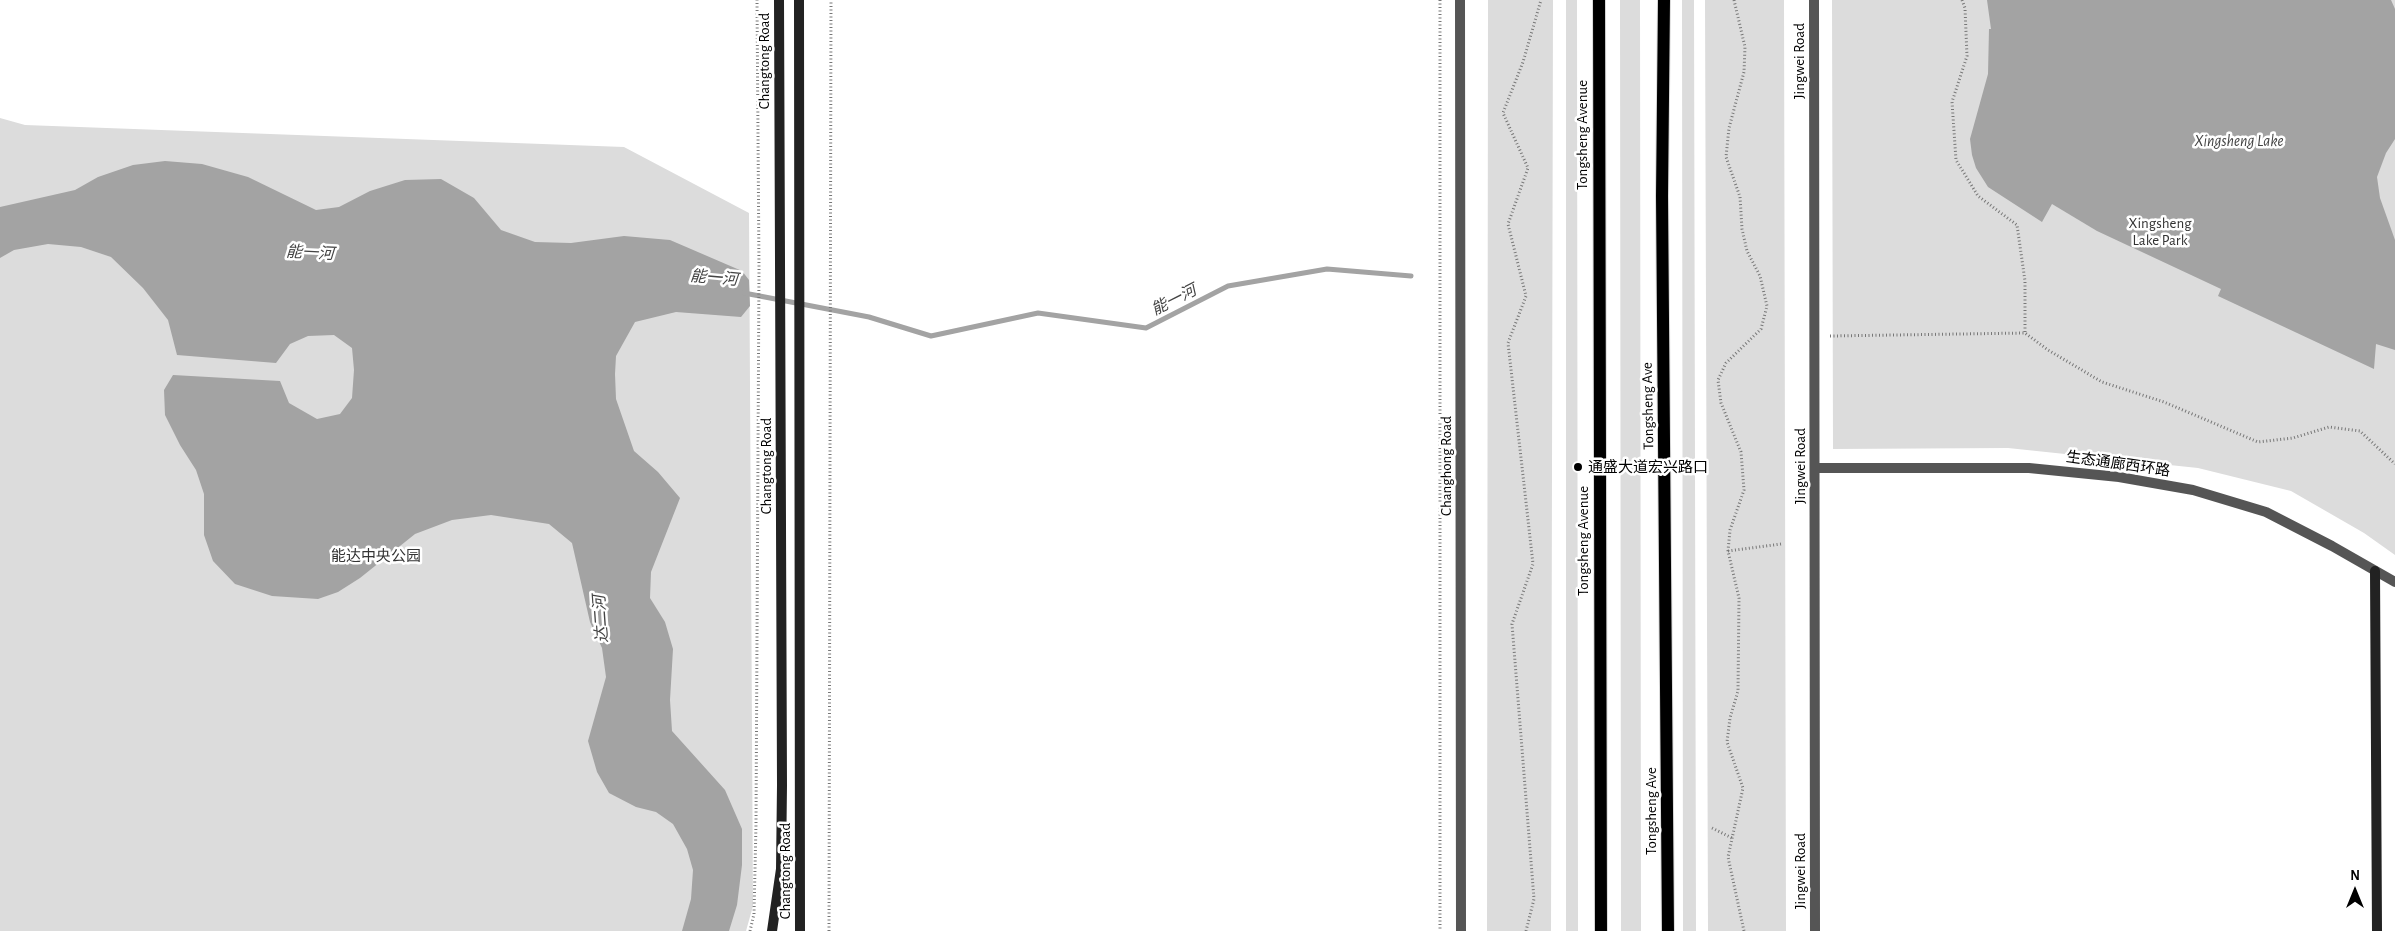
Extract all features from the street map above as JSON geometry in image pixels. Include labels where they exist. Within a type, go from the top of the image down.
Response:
[{"type":"main road","name":"Tongsheng Avenue","points":[[1598,0],[1601,931]]},
{"type":"main road","name":"Tongsheng Ave","points":[[1664,0],[1662,206],[1668,931]]},
{"type":"street","name":"Changtong Road","points":[[772,931],[781,869],[782,785],[779,0]]},
{"type":"street","name":"Changtong Road","points":[[799,0],[800,931]]},
{"type":"street","name":"Changhong Road","points":[[1460,0],[1462,931]]},
{"type":"street","name":"Jingwei Road","points":[[1814,0],[1815,931]]},
{"type":"street","name":"生态通廊西环路","points":[[1815,468],[2029,468],[2119,477],[2184,489],[2266,512],[2395,582]]},
{"type":"street","points":[[2375,571],[2376,931]]},
{"type":"path","points":[[750,931],[754,914],[756,842],[759,269],[757,0]]},
{"type":"path","points":[[829,931],[831,0]]},
{"type":"path","points":[[1440,0],[1440,931]]},
{"type":"path","points":[[1526,931],[1534,899],[1512,624],[1532,564],[1508,343],[1526,296],[1508,224],[1528,168],[1502,113],[1523,62],[1540,0]]},
{"type":"path","points":[[1734,0],[1744,47],[1744,72],[1729,128],[1726,157],[1740,197],[1742,229],[1747,251],[1760,276],[1767,306],[1761,328],[1726,363],[1718,380],[1721,403],[1740,452],[1744,490],[1730,530],[1728,551],[1739,598],[1738,691],[1730,718],[1727,742],[1743,788],[1728,857],[1744,931]]},
{"type":"path","points":[[1962,0],[1965,8],[1967,56],[1952,102],[1956,160],[1978,196],[2017,225],[2025,281],[2025,333]]},
{"type":"path","points":[[1830,336],[2025,333],[2102,382],[2164,402],[2258,442],[2293,438],[2329,427],[2360,431],[2395,464]]},
{"type":"path","points":[[1728,551],[1781,544]]},
{"type":"path","points":[[1712,828],[1732,838]]},
{"type":"green space","points":[[1488,0],[1553,0],[1551,931],[1487,931]]},
{"type":"green space","points":[[1566,0],[1577,0],[1578,931],[1566,931]]},
{"type":"green space","points":[[1620,0],[1640,0],[1641,931],[1621,931]]},
{"type":"green space","points":[[1682,0],[1694,0],[1696,931],[1683,931]]},
{"type":"green space","points":[[1705,0],[1784,0],[1786,931],[1708,931]]},
{"type":"green space","name":"Xingsheng Lake Park","points":[[1832,0],[2395,0],[2395,555],[2364,533],[2291,491],[2198,468],[2008,448],[1833,449]]},
{"type":"green space","name":"能达中央公园","points":[[0,118],[25,125],[624,147],[749,213],[753,906],[746,931],[0,931]]},
{"type":"water","name":"Xingsheng Lake","points":[[1987,0],[2391,0],[2395,9],[2395,139],[2386,153],[2377,177],[2380,198],[2395,240],[2395,350],[2376,344],[2374,369],[2218,296],[2221,289],[2097,231],[2052,204],[2042,222],[1988,187],[1976,168],[1970,139],[1988,74],[1989,29],[1991,29]]},
{"type":"water","name":"达二河","points":[[165,161],[202,164],[248,177],[316,210],[339,207],[370,191],[405,180],[441,179],[474,198],[501,230],[535,242],[571,243],[624,236],[670,240],[742,271],[749,280],[750,306],[741,317],[676,312],[635,322],[616,356],[615,374],[616,399],[634,451],[658,472],[680,498],[651,572],[650,598],[665,622],[673,649],[670,700],[672,731],[725,790],[742,829],[742,865],[737,905],[729,931],[682,931],[691,899],[693,870],[687,849],[673,824],[656,812],[636,807],[609,793],[597,772],[588,741],[606,677],[602,648],[590,622],[572,543],[549,524],[491,515],[452,520],[415,534],[360,578],[338,592],[318,599],[272,596],[235,584],[213,561],[204,535],[204,494],[196,470],[180,445],[165,415],[164,390],[173,375],[280,381],[289,403],[317,419],[340,414],[352,398],[354,370],[352,348],[334,335],[308,336],[290,344],[276,363],[177,355],[168,320],[143,288],[111,257],[81,247],[48,244],[14,250],[0,258],[0,207],[75,190],[98,177],[133,165]]},
{"type":"waterway","name":"能一河","points":[[744,293],[869,317],[931,336],[1038,313],[1146,328],[1228,286],[1327,269],[1411,276]]},
{"type":"place","name":"通盛大道宏兴路口","points":[[1578,467]]}]
